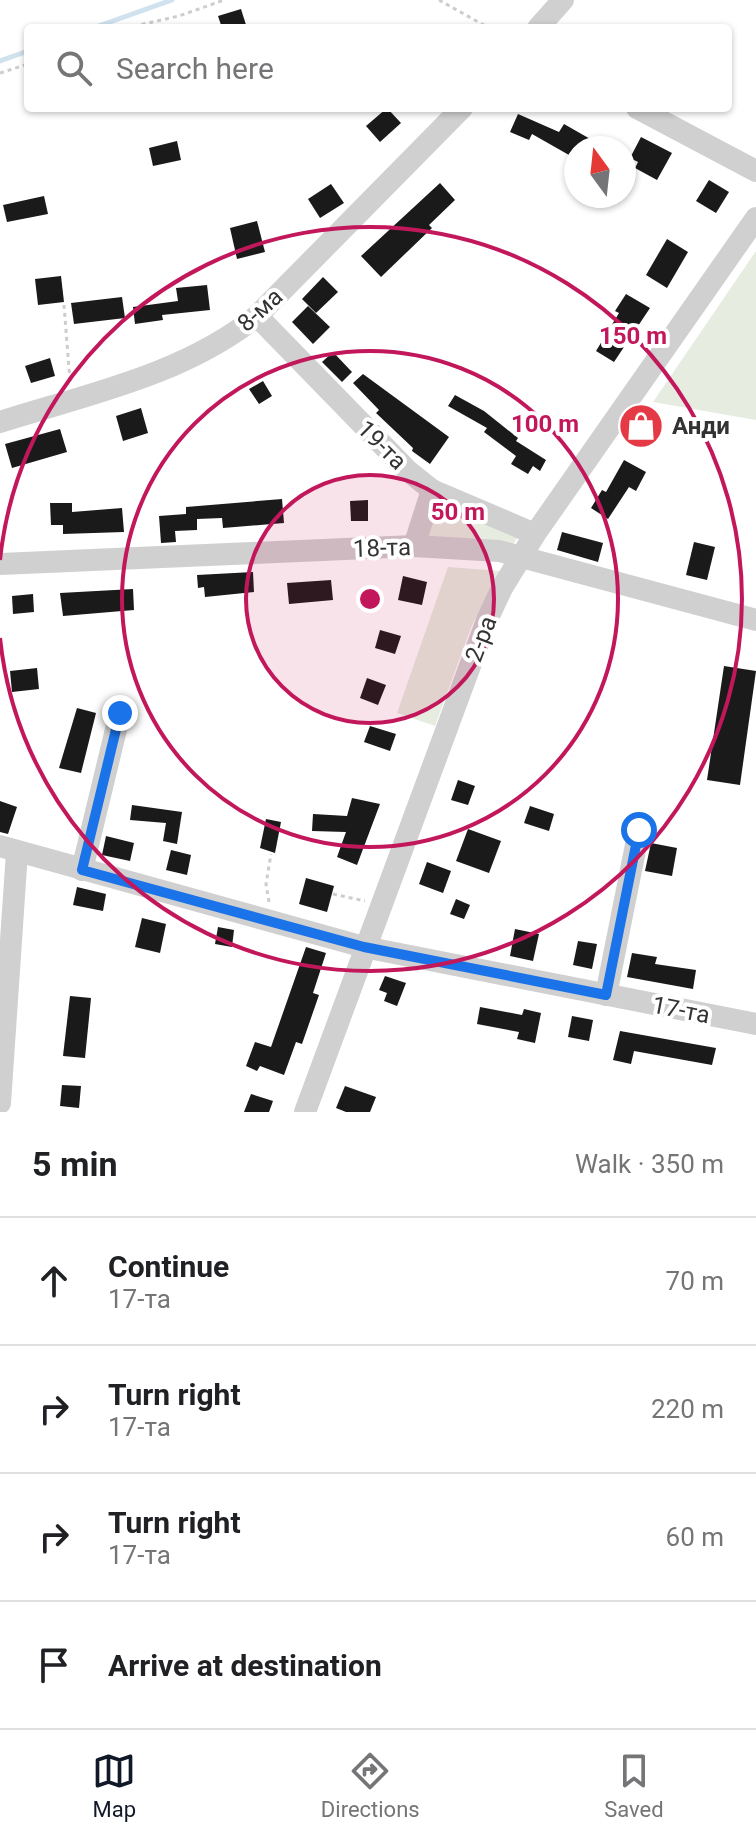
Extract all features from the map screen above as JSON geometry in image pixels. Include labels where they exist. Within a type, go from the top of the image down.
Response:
[{"type":"street","points":[[542,24],[563,0]]},
{"type":"street","name":"8-ма","points":[[0,422],[156,373],[194,358],[236,332],[257,316],[458,112]]},
{"type":"street","points":[[645,112],[756,171]]},
{"type":"street","name":"2-ра","points":[[305,1112],[364,947],[487,620],[502,588],[535,534],[756,218]]},
{"type":"street","name":"19-та","points":[[257,316],[407,470],[432,490],[535,534]]},
{"type":"street","points":[[414,546],[432,490]]},
{"type":"street","name":"18-та","points":[[0,564],[414,546],[470,548],[521,556],[756,620]]},
{"type":"street","points":[[82,870],[120,713]]},
{"type":"street","points":[[606,995],[639,830]]},
{"type":"street","points":[[0,1103],[9,849]]},
{"type":"street","name":"17-та","points":[[9,849],[364,947],[756,1024]]},
{"type":"path","points":[[144,24],[179,16],[224,0]]},
{"type":"path","points":[[439,0],[482,24]]},
{"type":"path","points":[[0,73],[24,65]]},
{"type":"path","points":[[64,305],[71,400]]},
{"type":"path","points":[[263,920],[270,898],[266,884],[271,854]]},
{"type":"path","points":[[333,894],[380,905]]},
{"type":"shaded area","points":[[756,251],[756,420],[653,402]]},
{"type":"shaded area","points":[[433,501],[520,534],[514,543],[421,538]]},
{"type":"shaded area","points":[[448,567],[500,571],[472,625],[435,726],[397,713]]},
{"type":"building","points":[[241,9],[246,24],[221,24],[218,16]]},
{"type":"building","points":[[382,112],[391,112],[401,123],[380,142],[366,126]]},
{"type":"building","points":[[518,114],[559,132],[564,124],[585,136],[564,136],[564,152],[532,134],[529,140],[510,132]]},
{"type":"building","points":[[641,137],[672,153],[657,180],[636,169],[636,147]]},
{"type":"building","points":[[177,141],[181,160],[153,166],[149,148]]},
{"type":"building","points":[[709,180],[729,192],[716,213],[696,201]]},
{"type":"building","points":[[440,183],[455,200],[429,225],[432,228],[381,277],[361,256]]},
{"type":"building","points":[[331,184],[344,203],[320,218],[308,199]]},
{"type":"building","points":[[44,196],[48,214],[7,222],[3,205]]},
{"type":"building","points":[[257,221],[265,252],[237,259],[230,228]]},
{"type":"building","points":[[667,239],[688,252],[667,288],[646,275]]},
{"type":"building","points":[[61,276],[64,302],[38,305],[35,279]]},
{"type":"building","points":[[323,277],[338,292],[316,313],[302,299]]},
{"type":"building","points":[[207,285],[210,310],[162,315],[163,320],[135,324],[133,307],[178,301],[176,288]]},
{"type":"building","points":[[626,294],[650,308],[614,362],[596,351],[619,313],[615,311]]},
{"type":"building","points":[[122,297],[125,318],[74,324],[71,303]]},
{"type":"building","points":[[308,306],[330,327],[313,344],[292,322]]},
{"type":"building","points":[[333,352],[352,372],[342,382],[322,362]]},
{"type":"building","points":[[50,358],[55,376],[31,383],[25,366]]},
{"type":"building","points":[[363,374],[449,437],[430,464],[412,451],[413,448],[376,413],[379,410],[353,383]]},
{"type":"building","points":[[263,381],[272,396],[259,404],[249,389]]},
{"type":"building","points":[[455,395],[484,411],[518,438],[516,441],[546,460],[540,471],[533,466],[528,474],[511,464],[516,456],[484,432],[487,428],[448,406]]},
{"type":"building","points":[[141,408],[148,433],[123,441],[116,416]]},
{"type":"building","name":"Анди","points":[[639,413],[653,423],[643,438],[629,429]]},
{"type":"building","points":[[60,429],[67,452],[12,468],[5,444]]},
{"type":"building","points":[[624,460],[646,472],[636,491],[629,487],[608,519],[591,508],[602,490],[606,492]]},
{"type":"building","points":[[282,499],[284,523],[223,528],[222,518],[197,519],[197,530],[175,531],[176,542],[161,543],[159,516],[186,514],[186,507]]},
{"type":"building","points":[[368,500],[368,521],[351,521],[350,501]]},
{"type":"building","points":[[50,503],[72,503],[72,512],[122,508],[124,532],[63,534],[63,525],[51,525]]},
{"type":"building","points":[[562,532],[603,543],[598,562],[557,550]]},
{"type":"building","points":[[694,542],[715,547],[707,580],[686,575]]},
{"type":"building","points":[[253,572],[254,592],[205,597],[204,587],[198,588],[197,575]]},
{"type":"building","points":[[403,576],[427,582],[422,605],[398,600]]},
{"type":"building","points":[[331,580],[333,600],[289,604],[287,583]]},
{"type":"building","points":[[133,589],[134,610],[63,616],[60,593]]},
{"type":"building","points":[[33,594],[34,612],[13,614],[12,596]]},
{"type":"building","points":[[380,630],[401,636],[395,654],[375,648]]},
{"type":"building","points":[[724,666],[756,671],[740,785],[707,780]]},
{"type":"building","points":[[37,668],[39,689],[12,692],[10,671]]},
{"type":"building","points":[[367,678],[386,685],[378,705],[360,698]]},
{"type":"building","points":[[77,708],[96,713],[81,773],[59,768]]},
{"type":"building","points":[[370,726],[396,734],[390,751],[364,742]]},
{"type":"building","points":[[458,780],[475,786],[468,805],[451,800]]},
{"type":"building","points":[[352,798],[380,804],[357,865],[337,857],[346,832],[312,831],[313,814],[347,816]]},
{"type":"building","points":[[0,801],[17,807],[8,834],[0,832]]},
{"type":"building","points":[[132,805],[182,812],[177,844],[163,841],[166,823],[130,820]]},
{"type":"building","points":[[530,806],[554,814],[549,831],[524,823]]},
{"type":"building","points":[[266,819],[281,822],[275,853],[260,848]]},
{"type":"building","points":[[468,829],[501,841],[489,873],[456,861]]},
{"type":"building","points":[[106,836],[134,843],[130,861],[102,855]]},
{"type":"building","points":[[651,843],[677,848],[672,876],[645,871]]},
{"type":"building","points":[[171,850],[191,855],[187,875],[166,870]]},
{"type":"building","points":[[427,862],[451,871],[443,893],[419,884]]},
{"type":"building","points":[[306,878],[334,886],[327,912],[299,904]]},
{"type":"building","points":[[77,887],[106,894],[103,911],[73,905]]},
{"type":"building","points":[[456,899],[470,905],[464,919],[450,914]]},
{"type":"building","points":[[142,918],[166,924],[160,953],[135,947]]},
{"type":"building","points":[[218,927],[234,930],[232,947],[215,944]]},
{"type":"building","points":[[515,929],[539,934],[533,961],[510,956]]},
{"type":"building","points":[[578,941],[597,944],[592,969],[573,965]]},
{"type":"building","points":[[306,947],[326,953],[313,993],[319,995],[302,1044],[296,1042],[284,1075],[260,1066],[257,1071],[246,1066],[255,1042],[271,1047]]},
{"type":"building","points":[[632,953],[657,957],[655,964],[696,970],[693,989],[627,977]]},
{"type":"building","points":[[385,976],[406,983],[397,1006],[384,1001],[387,993],[379,990]]},
{"type":"building","points":[[70,996],[91,998],[85,1058],[63,1056]]},
{"type":"building","points":[[480,1007],[522,1015],[524,1009],[541,1013],[535,1043],[517,1039],[519,1032],[477,1024]]},
{"type":"building","points":[[572,1016],[593,1020],[589,1041],[568,1037]]},
{"type":"building","points":[[620,1031],[716,1048],[712,1065],[634,1051],[631,1064],[613,1060]]},
{"type":"building","points":[[62,1085],[81,1086],[79,1108],[60,1106]]},
{"type":"building","points":[[345,1086],[376,1097],[370,1112],[346,1112],[336,1108]]},
{"type":"building","points":[[251,1094],[273,1101],[269,1112],[244,1112]]},
{"type":"waterway","points":[[104,24],[172,0]]},
{"type":"waterway","points":[[0,61],[24,52]]},
{"type":"place","name":"Анди","points":[[641,426]]},
{"type":"route","points":[[120,713],[82,870],[364,947],[606,995],[639,830]]}]
